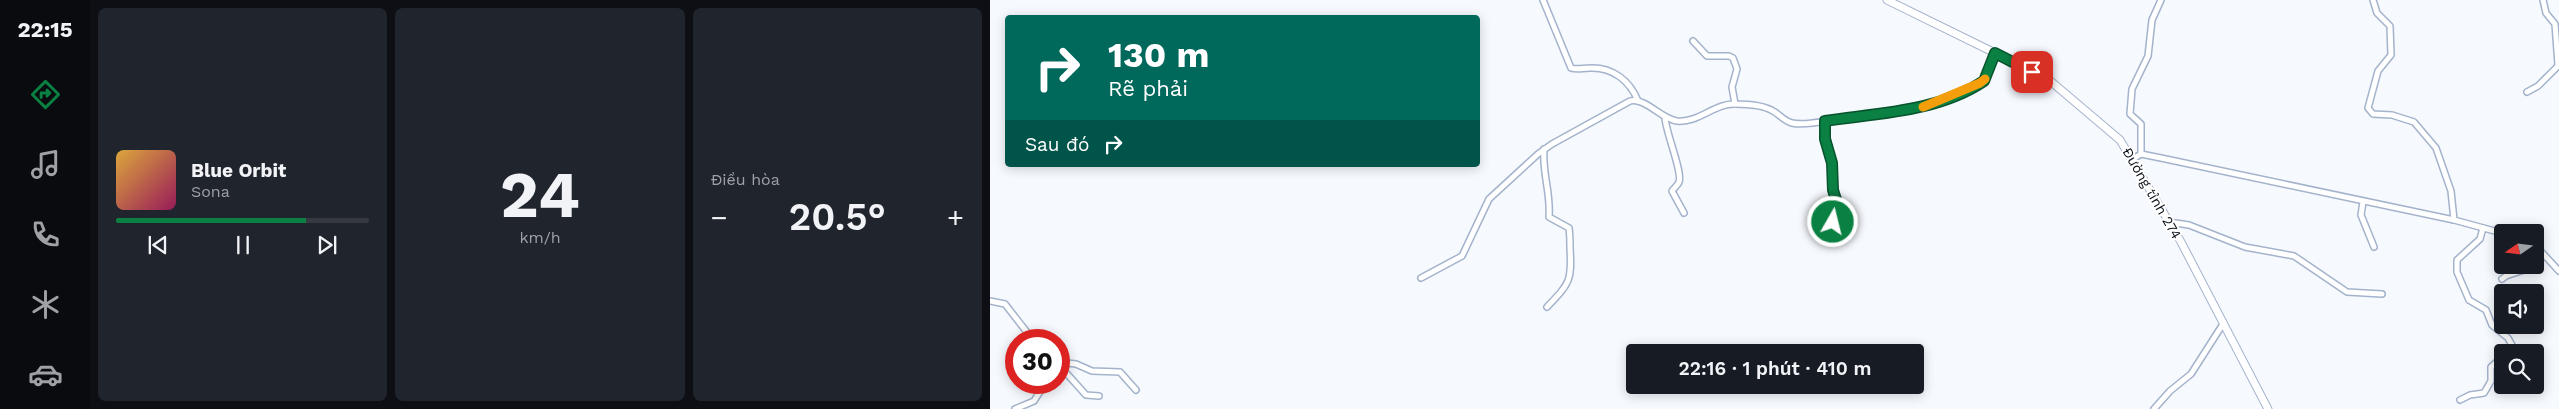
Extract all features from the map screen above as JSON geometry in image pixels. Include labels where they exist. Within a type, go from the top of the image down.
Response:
[{"type":"main road","name":"Đường tỉnh 274","points":[[1887,0],[2054,83],[2120,140],[2169,222],[2268,409]]},
{"type":"street","points":[[1543,0],[1571,68],[1595,68],[1618,75],[1628,82],[1638,101],[1665,118],[1685,121],[1735,104],[1768,108],[1793,123],[1825,121],[1910,109],[1939,102],[1984,81],[1995,53]]},
{"type":"street","points":[[2140,154],[2141,124],[2130,114],[2130,94],[2148,56],[2152,20],[2161,0]]},
{"type":"street","points":[[2373,0],[2377,13],[2390,26],[2392,51],[2390,58],[2378,71],[2368,108],[2373,114],[2396,116],[2414,122],[2436,148],[2451,191],[2454,220]]},
{"type":"street","points":[[2527,92],[2538,86],[2559,65],[2555,24],[2547,15],[2543,0]]},
{"type":"street","points":[[1693,42],[1707,56],[1729,56],[1733,58],[1737,69],[1732,87],[1735,104]]},
{"type":"street","points":[[1421,278],[1462,256],[1489,199],[1544,149],[1630,101],[1638,101]]},
{"type":"street","points":[[1665,118],[1669,142],[1680,176],[1679,183],[1672,192],[1684,213]]},
{"type":"street","points":[[1825,121],[1825,139],[1832,163],[1833,190],[1839,209],[1833,222]]},
{"type":"street","points":[[1544,149],[1543,168],[1550,200],[1549,217],[1569,228],[1572,264],[1571,275],[1565,289],[1547,307]]},
{"type":"street","points":[[2133,159],[2140,154],[2454,220],[2494,231]]},
{"type":"street","points":[[2363,202],[2360,215],[2374,246]]},
{"type":"street","points":[[2169,222],[2206,230],[2245,246],[2294,256],[2347,292],[2382,294]]},
{"type":"street","points":[[2483,228],[2480,238],[2457,260],[2457,272],[2469,300],[2486,310],[2492,325],[2508,338],[2511,344]]},
{"type":"street","points":[[2544,252],[2559,271]]},
{"type":"street","points":[[2502,279],[2512,274]]},
{"type":"street","points":[[990,301],[1005,304],[1024,329]]},
{"type":"street","points":[[2154,409],[2170,391],[2191,374],[2223,324]]},
{"type":"street","points":[[1070,364],[1076,364],[1092,371],[1120,372],[1136,390]]},
{"type":"street","points":[[2460,400],[2470,395],[2484,393],[2491,381],[2492,367],[2494,365]]},
{"type":"street","points":[[1070,377],[1086,395],[1099,396]]},
{"type":"street","points":[[1015,409],[1034,401],[1038,394]]},
{"type":"slow traffic","points":[[1923,107],[1939,102],[1985,79]]},
{"type":"route","points":[[1833,222],[1839,209],[1833,190],[1832,163],[1825,139],[1825,121],[1910,109],[1939,102],[1984,81],[1995,53],[2032,72]]}]
